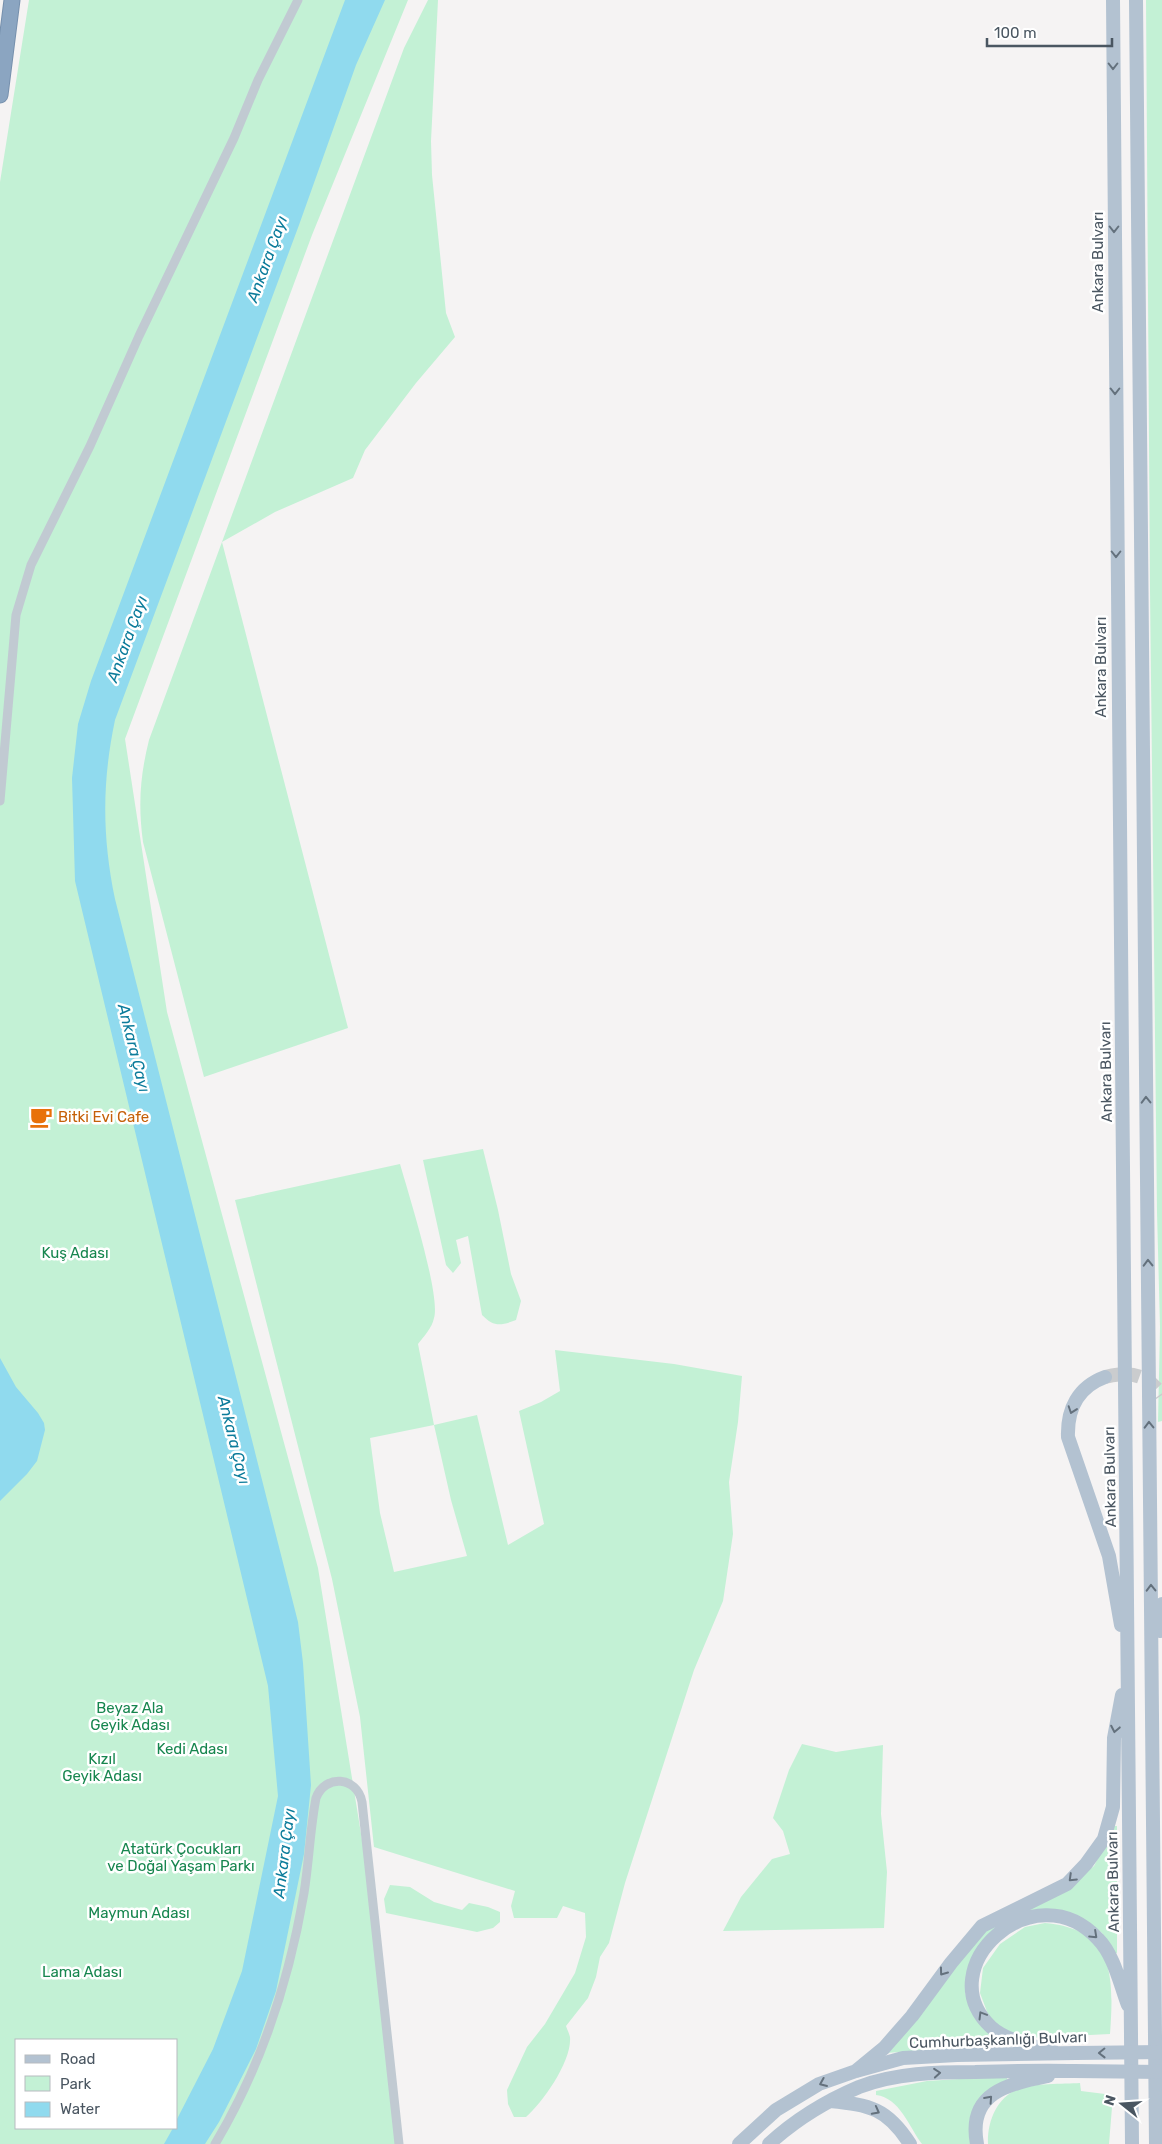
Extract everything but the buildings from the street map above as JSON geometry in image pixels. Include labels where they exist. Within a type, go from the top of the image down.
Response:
[{"type":"highway","points":[[0,95],[12,0]]},
{"type":"main road","name":"Ankara Bulvarı","points":[[1113,0],[1117,722],[1124,1150],[1132,2144]]},
{"type":"main road","points":[[1136,0],[1156,2144]]},
{"type":"main road","points":[[856,2071],[884,2048],[912,2016],[951,1962],[982,1926],[1067,1884],[1086,1864],[1104,1839],[1113,1807],[1114,1738],[1128,1664],[1110,1556],[1068,1437],[1068,1423],[1074,1402],[1089,1384],[1105,1377]]},
{"type":"main road","points":[[1162,1604],[1153,1754],[1162,1904]]},
{"type":"main road","points":[[1054,2052],[1009,2037],[992,2028],[980,2016],[974,1998],[972,1979],[980,1954],[998,1933],[1026,1918],[1050,1915],[1068,1918],[1085,1928],[1099,1940],[1106,1952],[1131,2014]]},
{"type":"main road","name":"Cumhurbaşkanlığı Bulvarı","points":[[739,2144],[776,2110],[819,2084],[903,2058],[1054,2052],[1162,2052]]},
{"type":"main road","points":[[977,2144],[976,2127],[978,2115],[985,2102],[994,2093],[1017,2082],[1074,2071]]},
{"type":"main road","name":"Cumhurbaşkanlığı Bulvarı","points":[[769,2144],[790,2126],[829,2101],[860,2087],[889,2079],[941,2072],[1162,2072]]},
{"type":"main road","points":[[829,2101],[874,2108],[892,2121],[910,2143]]},
{"type":"main road","points":[[1122,2144],[1132,2119]]},
{"type":"street","points":[[0,801],[16,615],[31,565],[90,446],[139,336],[234,138],[258,80],[298,0]]},
{"type":"street","points":[[215,2144],[259,2055],[285,1978],[304,1895],[316,1798],[325,1786],[339,1781],[353,1785],[359,1792],[362,1802],[399,2144]]},
{"type":"green space","name":"Atatürk Çocukları ve Doğal Yaşam Parkı","points":[[29,0],[408,0],[312,235],[125,739],[167,1012],[318,1568],[374,1914],[400,2144],[0,2144],[0,182]]},
{"type":"green space","points":[[428,0],[438,0],[431,141],[432,175],[446,313],[455,337],[416,383],[365,450],[353,478],[275,512],[222,542],[348,1028],[204,1077],[143,842],[140,803],[146,753],[149,740],[404,48]]},
{"type":"green space","points":[[1146,0],[1162,0],[1162,1421],[1158,1422],[1160,1327],[1150,590]]},
{"type":"green space","points":[[483,1149],[511,1274],[521,1301],[516,1320],[501,1324],[490,1322],[482,1315],[468,1236],[456,1240],[461,1263],[453,1273],[446,1265],[423,1160]]},
{"type":"green space","points":[[400,1164],[423,1243],[433,1289],[435,1306],[433,1322],[418,1344],[434,1425],[477,1415],[508,1545],[544,1524],[519,1411],[541,1402],[560,1391],[555,1350],[674,1364],[742,1376],[738,1422],[729,1482],[733,1534],[723,1601],[694,1670],[625,1883],[609,1943],[600,1957],[596,1977],[588,1998],[566,2026],[570,2037],[566,2058],[548,2091],[526,2117],[514,2117],[508,2104],[507,2090],[527,2047],[545,2024],[575,1973],[586,1937],[585,1913],[563,1906],[557,1918],[514,1918],[511,1906],[515,1891],[374,1847],[360,1717],[332,1579],[235,1200]],"holes":[[[434,1425],[451,1500],[467,1556],[394,1572],[380,1513],[370,1438]]]},
{"type":"green space","points":[[802,1744],[836,1752],[883,1745],[881,1814],[887,1872],[884,1928],[723,1931],[741,1897],[772,1859],[790,1854],[783,1831],[773,1818],[789,1770]]},
{"type":"green space","points":[[1114,1826],[1117,1826],[1117,1953],[1114,1954],[1102,1933],[1088,1922],[1068,1913],[1047,1910],[997,1927],[982,1941],[969,1965],[965,1992],[969,2006],[981,2026],[1006,2041],[1005,2044],[886,2053],[984,1930],[1073,1883],[1094,1866]]},
{"type":"green space","points":[[390,1885],[410,1887],[434,1902],[462,1910],[469,1903],[488,1907],[500,1912],[500,1922],[493,1928],[477,1932],[386,1913],[384,1899]]},
{"type":"green space","points":[[1045,1923],[1068,1927],[1085,1935],[1097,1946],[1105,1959],[1110,1975],[1110,2034],[1029,2038],[998,2028],[989,2017],[980,1993],[983,1968],[1000,1944],[1025,1927]]},
{"type":"green space","points":[[1007,2076],[1007,2080],[983,2097],[975,2144],[922,2144],[898,2107],[884,2097],[876,2095],[876,2091],[927,2081]]},
{"type":"green space","points":[[1080,2083],[1081,2091],[1113,2095],[1109,2144],[988,2144],[989,2128],[994,2112],[1010,2093],[1031,2086]]},
{"type":"water","name":"Ankara Çayı","points":[[345,0],[385,0],[356,65],[299,225],[115,720],[106,787],[106,831],[115,899],[298,1622],[303,1663],[311,1785],[304,1854],[276,1991],[256,2049],[219,2122],[205,2144],[164,2144],[172,2129],[178,2129],[178,2117],[213,2049],[242,1971],[278,1796],[268,1686],[75,881],[72,778],[78,724],[91,681]]},
{"type":"water","points":[[0,1358],[16,1387],[38,1413],[44,1423],[45,1430],[37,1461],[0,1501]]},
{"type":"tunnel","points":[[1105,1377],[1122,1374],[1144,1378],[1162,1395]]},
{"type":"place","name":"Bitki Evi Cafe","points":[[41,1117]]},
{"type":"park label","name":"Kuş Adası","points":[[75,1253]]},
{"type":"park label","name":"Beyaz Ala Geyik Adası","points":[[130,1716]]},
{"type":"park label","name":"Kedi Adası","points":[[192,1749]]},
{"type":"park label","name":"Kızıl Geyik Adası","points":[[102,1768]]},
{"type":"park label","name":"Maymun Adası","points":[[139,1913]]},
{"type":"park label","name":"Lama Adası","points":[[82,1972]]}]
